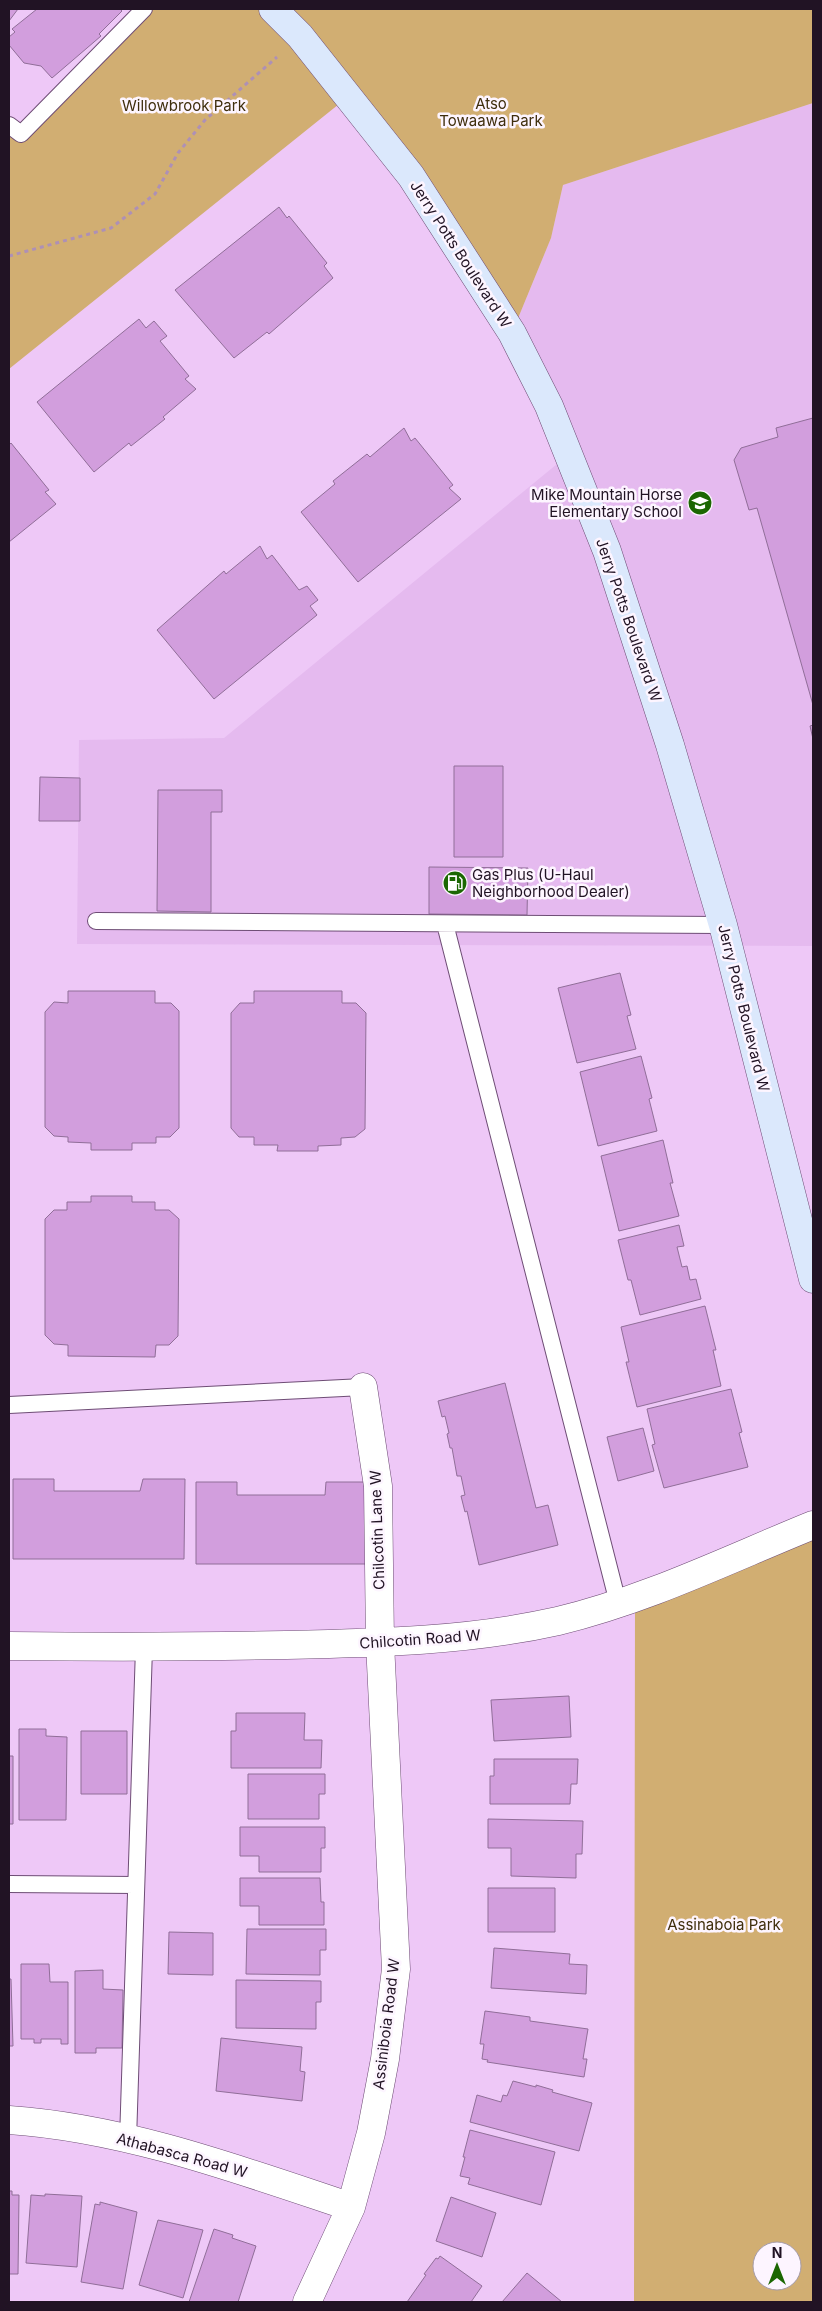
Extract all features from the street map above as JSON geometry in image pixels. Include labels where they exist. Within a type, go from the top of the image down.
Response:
[{"type":"street","name":"Jerry Potts Boulevard W","points":[[273,9],[300,36],[411,176],[512,333],[549,406],[610,560],[670,745],[723,925],[807,1231],[813,1279]]},
{"type":"street","name":"Chilcotin Lane W","points":[[363,1387],[378,1486],[380,1643]]},
{"type":"street","name":"Chilcotin Road W","points":[[9,1646],[144,1648],[380,1643],[490,1633],[558,1621],[635,1598],[813,1525]]},
{"type":"street","name":"Assiniboia Road W","points":[[307,2302],[351,2207],[371,2132],[385,2059],[396,1969],[380,1643]]},
{"type":"street","name":"Athabasca Road W","points":[[9,2120],[53,2123],[205,2158],[351,2207]]},
{"type":"lane","points":[[9,125],[21,134],[144,9]]},
{"type":"lane","points":[[96,921],[723,925]]},
{"type":"lane","points":[[445,924],[618,1602]]},
{"type":"lane","points":[[9,1405],[363,1387]]},
{"type":"lane","points":[[128,2140],[144,1648]]},
{"type":"lane","points":[[9,1884],[136,1885]]},
{"type":"path","points":[[9,256],[111,228],[155,194],[178,153],[205,120],[300,36]]},
{"type":"shaded area","points":[[813,103],[813,946],[77,944],[79,740],[224,738],[568,455],[512,333],[551,238],[563,185]]},
{"type":"green space","points":[[144,9],[813,9],[813,103],[563,185],[551,238],[512,333],[349,96],[9,369],[9,125],[21,134]]},
{"type":"green space","name":"Assinaboia Park","points":[[813,1525],[813,2302],[634,2302],[635,1598]]},
{"type":"building","points":[[9,9],[18,9],[9,21]]},
{"type":"building","points":[[37,9],[120,9],[122,11],[99,34],[101,36],[52,78],[41,66],[24,63],[9,45],[9,37],[15,32],[12,29]]},
{"type":"building","points":[[279,207],[287,218],[289,216],[327,263],[324,266],[333,278],[269,334],[267,332],[234,358],[175,290]]},
{"type":"building","points":[[139,319],[146,328],[154,321],[167,336],[160,341],[189,376],[185,379],[196,389],[163,417],[165,419],[131,446],[129,443],[94,472],[37,402]]},
{"type":"building","points":[[813,418],[813,705],[757,508],[749,510],[734,460],[741,448],[778,437],[776,428]]},
{"type":"building","points":[[404,428],[411,441],[415,438],[453,485],[449,488],[461,499],[358,582],[301,512],[335,484],[333,481],[367,454],[370,457]]},
{"type":"building","points":[[11,443],[49,490],[45,492],[56,504],[9,542],[9,445]]},
{"type":"building","points":[[260,546],[267,559],[272,555],[299,590],[307,586],[318,600],[310,606],[317,615],[214,699],[157,630],[224,571],[226,574]]},
{"type":"building","points":[[813,725],[813,739],[810,726]]},
{"type":"building","points":[[454,766],[503,766],[503,857],[454,857]]},
{"type":"building","points":[[40,777],[80,778],[80,821],[39,821]]},
{"type":"building","points":[[158,790],[222,790],[222,812],[211,812],[211,912],[157,911]]},
{"type":"building","points":[[429,867],[528,868],[527,915],[429,914]]},
{"type":"building","points":[[620,973],[631,1015],[627,1016],[636,1049],[577,1063],[558,988]]},
{"type":"building","points":[[68,991],[155,991],[155,1003],[171,1003],[179,1011],[179,1128],[170,1137],[156,1137],[156,1143],[132,1143],[132,1150],[91,1150],[91,1143],[68,1142],[68,1137],[54,1136],[45,1127],[45,1012],[54,1002],[68,1003]]},
{"type":"building","points":[[254,991],[342,991],[342,1003],[356,1003],[366,1013],[365,1129],[355,1137],[341,1138],[341,1145],[318,1146],[318,1151],[277,1151],[278,1145],[254,1145],[254,1137],[239,1137],[231,1128],[231,1013],[240,1003],[254,1003]]},
{"type":"building","points":[[641,1056],[652,1098],[649,1099],[657,1131],[598,1146],[580,1072]]},
{"type":"building","points":[[663,1140],[673,1183],[670,1183],[679,1216],[619,1231],[601,1156]]},
{"type":"building","points":[[91,1196],[132,1196],[132,1202],[155,1202],[155,1210],[169,1210],[179,1219],[178,1336],[169,1345],[156,1345],[155,1357],[68,1356],[68,1345],[54,1344],[45,1335],[45,1219],[54,1210],[67,1210],[67,1202],[91,1202]]},
{"type":"building","points":[[679,1225],[684,1246],[677,1247],[682,1267],[687,1266],[690,1280],[696,1279],[701,1299],[640,1315],[631,1280],[628,1280],[618,1240]]},
{"type":"building","points":[[705,1306],[716,1350],[713,1350],[721,1386],[637,1407],[626,1362],[629,1362],[621,1327]]},
{"type":"building","points":[[505,1383],[536,1508],[548,1505],[558,1545],[479,1565],[467,1511],[465,1512],[461,1496],[465,1495],[461,1476],[457,1476],[452,1448],[450,1448],[447,1434],[449,1433],[445,1416],[442,1417],[438,1401]]},
{"type":"building","points":[[731,1389],[742,1432],[739,1433],[748,1467],[664,1488],[652,1445],[655,1444],[647,1409]]},
{"type":"building","points":[[643,1428],[654,1471],[618,1481],[607,1437]]},
{"type":"building","points":[[13,1479],[54,1479],[54,1491],[140,1491],[143,1479],[185,1479],[184,1559],[13,1559]]},
{"type":"building","points":[[196,1482],[237,1482],[237,1495],[325,1495],[326,1482],[368,1482],[368,1564],[196,1564]]},
{"type":"building","points":[[569,1696],[571,1737],[494,1741],[491,1700]]},
{"type":"building","points":[[236,1713],[305,1713],[304,1740],[322,1740],[321,1768],[231,1768],[231,1731],[236,1731]]},
{"type":"building","points":[[19,1729],[46,1729],[46,1736],[67,1737],[66,1820],[19,1820]]},
{"type":"building","points":[[81,1731],[127,1731],[127,1794],[81,1794]]},
{"type":"building","points":[[9,1756],[13,1756],[13,1824],[9,1824]]},
{"type":"building","points":[[494,1759],[578,1759],[577,1784],[571,1784],[570,1804],[490,1804],[490,1776],[494,1776]]},
{"type":"building","points":[[248,1774],[325,1774],[325,1794],[319,1794],[319,1819],[248,1819]]},
{"type":"building","points":[[488,1819],[583,1821],[582,1854],[576,1854],[576,1878],[511,1876],[511,1848],[488,1848]]},
{"type":"building","points":[[240,1827],[325,1827],[325,1848],[321,1848],[321,1872],[259,1872],[259,1856],[240,1856]]},
{"type":"building","points":[[240,1878],[320,1878],[321,1902],[324,1902],[324,1925],[259,1925],[259,1906],[240,1906]]},
{"type":"building","points":[[488,1888],[555,1888],[555,1932],[488,1932]]},
{"type":"building","points":[[247,1929],[326,1929],[326,1950],[320,1950],[320,1975],[246,1974]]},
{"type":"building","points":[[169,1932],[213,1933],[213,1975],[168,1974]]},
{"type":"building","points":[[494,1948],[570,1954],[569,1964],[587,1965],[586,1994],[491,1988]]},
{"type":"building","points":[[21,1964],[49,1964],[50,1982],[68,1982],[68,2044],[61,2044],[61,2039],[41,2039],[41,2043],[34,2043],[34,2039],[21,2039]]},
{"type":"building","points":[[103,1970],[103,1989],[123,1990],[122,2048],[96,2048],[96,2053],[75,2053],[75,1971]]},
{"type":"building","points":[[9,1979],[11,1979],[13,2046],[9,2046]]},
{"type":"building","points":[[236,1980],[321,1981],[321,2002],[316,2002],[316,2029],[236,2028]]},
{"type":"building","points":[[485,2011],[530,2017],[530,2021],[588,2029],[583,2059],[587,2059],[584,2077],[487,2062],[488,2060],[482,2059],[484,2044],[480,2044]]},
{"type":"building","points":[[221,2038],[302,2047],[300,2071],[305,2072],[302,2101],[216,2091]]},
{"type":"building","points":[[513,2081],[536,2087],[536,2085],[553,2090],[552,2092],[592,2103],[579,2151],[470,2122],[477,2095],[501,2102],[503,2095],[507,2096]]},
{"type":"building","points":[[470,2130],[555,2152],[541,2205],[468,2184],[470,2178],[460,2176]]},
{"type":"building","points":[[9,2191],[12,2191],[12,2195],[19,2195],[18,2274],[9,2274]]},
{"type":"building","points":[[45,2194],[82,2196],[77,2267],[26,2263],[31,2195],[45,2196]]},
{"type":"building","points":[[451,2197],[496,2213],[482,2257],[436,2241]]},
{"type":"building","points":[[100,2202],[137,2212],[123,2289],[81,2282],[95,2204],[100,2205]]},
{"type":"building","points":[[158,2220],[203,2230],[183,2298],[139,2285]]},
{"type":"building","points":[[214,2229],[233,2235],[232,2238],[256,2246],[238,2302],[189,2302]]},
{"type":"building","points":[[440,2256],[482,2286],[471,2302],[407,2302],[426,2275],[424,2274],[436,2258],[438,2259]]},
{"type":"building","points":[[527,2273],[562,2302],[502,2302]]},
{"type":"place","name":"Mike Mountain Horse Elementary School","points":[[700,503]]},
{"type":"place","name":"Gas Plus (U-Haul Neighborhood Dealer)","points":[[455,883]]},
{"type":"park label","name":"Willowbrook Park","points":[[184,105]]},
{"type":"park label","name":"Atso Towaawa Park","points":[[491,112]]}]
